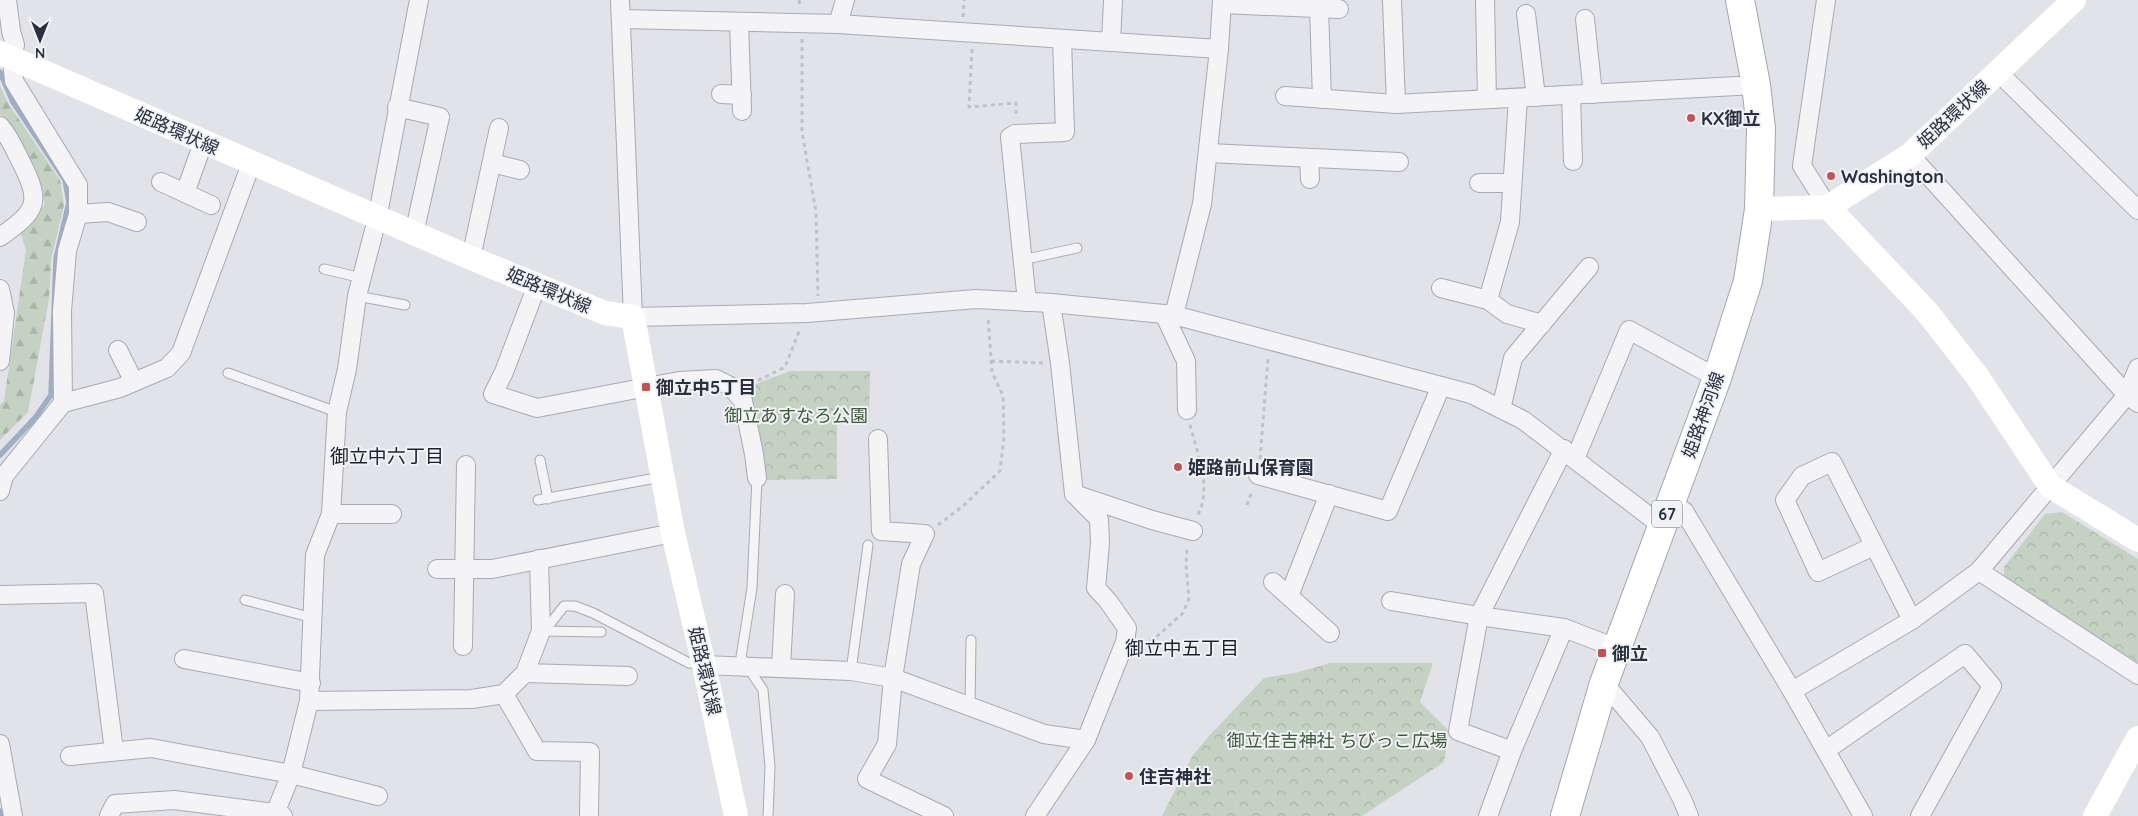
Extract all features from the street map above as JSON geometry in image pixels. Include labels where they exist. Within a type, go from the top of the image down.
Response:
[{"type":"main road","name":"姫路神河線","points":[[1565,816],[1604,683],[1717,378],[1748,281],[1759,209],[1761,129],[1756,85],[1740,0]]},
{"type":"main road","name":"姫路環状線","points":[[1828,207],[1910,155],[2074,0]]},
{"type":"main road","name":"姫路環状線","points":[[5,56],[377,219],[605,314],[633,317],[673,533],[704,665],[736,816]]},
{"type":"main road","points":[[1759,209],[1828,207],[1927,312],[1977,376],[2050,486],[2138,540]]},
{"type":"main road","points":[[2094,816],[2138,738]]},
{"type":"street","points":[[7,0],[15,45],[5,56],[14,81],[78,185],[78,214],[67,250],[62,311],[64,403]]},
{"type":"street","points":[[109,816],[115,804],[174,800],[277,815],[291,774],[310,701],[315,555],[331,514],[338,412],[347,369],[357,296],[377,219],[419,0]]},
{"type":"street","points":[[620,0],[633,317],[813,312],[986,300],[1051,303],[1169,314],[1471,394],[1524,420],[1569,454],[1666,515],[1684,510],[1792,691],[1863,816]]},
{"type":"street","points":[[838,24],[845,0]]},
{"type":"street","points":[[1111,42],[1113,0]]},
{"type":"street","points":[[1392,0],[1396,104]]},
{"type":"street","points":[[1485,0],[1487,99]]},
{"type":"street","points":[[1826,0],[1802,166],[1828,207]]},
{"type":"street","points":[[1187,410],[1186,360],[1169,314],[1202,204],[1219,49],[1222,2],[1339,9]]},
{"type":"street","points":[[1319,8],[1322,99]]},
{"type":"street","points":[[1526,14],[1536,97]]},
{"type":"street","points":[[621,19],[838,24],[1219,49]]},
{"type":"street","points":[[1585,19],[1594,94]]},
{"type":"street","points":[[721,94],[742,103],[739,22]]},
{"type":"street","points":[[1026,302],[1010,137],[1015,134],[1065,132],[1062,39]]},
{"type":"street","points":[[1998,72],[2138,210]]},
{"type":"street","points":[[1285,96],[1396,104],[1756,85]]},
{"type":"street","points":[[1571,95],[1573,161]]},
{"type":"street","points":[[1488,300],[1510,222],[1518,98]]},
{"type":"street","points":[[397,107],[440,117],[414,234]]},
{"type":"street","points":[[0,126],[6,133],[29,179],[35,196],[31,209],[20,223],[0,237]]},
{"type":"street","points":[[471,258],[499,128]]},
{"type":"street","points":[[185,193],[203,143]]},
{"type":"street","points":[[1208,153],[1399,162]]},
{"type":"street","points":[[1910,155],[2133,399]]},
{"type":"street","points":[[1309,158],[1310,179]]},
{"type":"street","points":[[492,163],[520,170]]},
{"type":"street","points":[[0,491],[4,476],[64,403],[120,388],[167,368],[181,353],[251,164]]},
{"type":"street","points":[[161,182],[211,205]]},
{"type":"street","points":[[1479,182],[1512,184]]},
{"type":"street","points":[[78,214],[108,212],[137,222]]},
{"type":"street","points":[[1501,409],[1513,358],[1589,267]]},
{"type":"street","points":[[537,285],[504,372],[493,394],[536,408],[679,380],[716,379],[730,386],[743,401],[757,478]]},
{"type":"street","points":[[1441,288],[1488,300],[1507,314],[1542,324]]},
{"type":"street","points":[[0,289],[6,313],[0,361]]},
{"type":"street","points":[[1035,816],[1086,740],[1125,642],[1127,628],[1108,601],[1096,588],[1100,543],[1099,519],[1074,494],[1060,363],[1051,303]]},
{"type":"street","points":[[1512,750],[1458,731],[1479,616],[1569,454],[1629,330],[1717,378]]},
{"type":"street","points":[[118,350],[134,382]]},
{"type":"street","points":[[1792,691],[1912,620],[1979,571],[2050,486],[2133,399],[2138,368]]},
{"type":"street","points":[[1258,475],[1388,511],[1441,386]]},
{"type":"street","points":[[878,439],[881,530],[925,534],[911,564],[893,678],[888,744],[867,779],[944,816]]},
{"type":"street","points":[[1874,546],[1818,572],[1785,500],[1802,476],[1832,462],[1912,620]]},
{"type":"street","points":[[463,646],[466,465]]},
{"type":"street","points":[[1074,494],[1152,520],[1193,531]]},
{"type":"street","points":[[1288,596],[1329,494]]},
{"type":"street","points":[[331,514],[392,514]]},
{"type":"street","points":[[437,569],[492,569],[673,533]]},
{"type":"street","points":[[310,701],[472,699],[504,694],[525,673],[541,631],[539,559]]},
{"type":"street","points":[[1979,571],[2138,675]]},
{"type":"street","points":[[1273,582],[1330,633]]},
{"type":"street","points":[[0,595],[94,593],[114,752]]},
{"type":"street","points":[[781,667],[785,594]]},
{"type":"street","points":[[1391,602],[1564,628],[1616,648]]},
{"type":"street","points":[[1488,816],[1512,750],[1564,628]]},
{"type":"street","points":[[1826,750],[1965,654],[1992,686],[1920,816]]},
{"type":"street","points":[[184,659],[311,684]]},
{"type":"street","points":[[704,665],[746,665],[851,671],[893,678],[1044,734],[1086,740]]},
{"type":"street","points":[[525,673],[628,676]]},
{"type":"street","points":[[1604,683],[1650,736],[1689,816]]},
{"type":"street","points":[[504,694],[537,750],[590,752],[589,816]]},
{"type":"street","points":[[0,744],[4,794],[13,816]]},
{"type":"street","points":[[70,756],[151,748],[291,774],[378,796]]},
{"type":"lane","points":[[1022,260],[1077,248]]},
{"type":"lane","points":[[324,269],[362,278]]},
{"type":"lane","points":[[357,296],[405,305]]},
{"type":"lane","points":[[228,373],[338,412]]},
{"type":"lane","points":[[540,460],[548,499]]},
{"type":"lane","points":[[538,500],[662,476]]},
{"type":"lane","points":[[757,478],[752,588],[741,657],[763,690],[770,766],[768,816]]},
{"type":"lane","points":[[851,671],[868,545]]},
{"type":"lane","points":[[245,600],[313,618]]},
{"type":"lane","points":[[541,631],[550,624],[564,606],[575,606],[593,613],[689,663],[704,665]]},
{"type":"lane","points":[[541,631],[601,632]]},
{"type":"lane","points":[[970,706],[971,640]]},
{"type":"path","points":[[735,392],[785,366],[813,312],[816,212],[802,132],[802,23],[799,0]]},
{"type":"path","points":[[973,33],[969,107],[1016,103],[1015,134]]},
{"type":"path","points":[[925,534],[963,506],[1000,471],[1004,438],[1004,396],[992,372],[986,300]]},
{"type":"path","points":[[1247,505],[1258,475],[1270,340]]},
{"type":"path","points":[[991,360],[1060,363]]},
{"type":"green space","points":[[0,86],[8,103],[60,180],[64,205],[51,260],[49,299],[28,412],[0,440],[0,405],[4,401],[26,250],[21,234],[45,204],[34,169],[0,114]]},
{"type":"green space","name":"御立あすなろ公園","points":[[790,371],[870,371],[869,424],[837,424],[837,479],[762,480],[741,390]]},
{"type":"green space","points":[[2062,512],[2138,559],[2138,663],[2004,576],[2004,567],[2045,514]]},
{"type":"green space","name":"御立住吉神社 ちびっこ広場","points":[[1330,663],[1433,663],[1420,702],[1449,731],[1444,762],[1362,816],[1162,816],[1193,755],[1264,678],[1295,673]]},
{"type":"waterway","points":[[0,72],[13,102],[65,180],[69,202],[56,259],[51,395],[35,418],[0,455]]},
{"type":"waterway","points":[[0,811],[1,816]]},
{"type":"place","name":"KX御立","points":[[1691,118]]},
{"type":"place","name":"Washington","points":[[1831,176]]},
{"type":"place","name":"御立中5丁目","points":[[646,387]]},
{"type":"place","name":"姫路前山保育園","points":[[1178,467]]},
{"type":"place","name":"御立","points":[[1602,653]]},
{"type":"place","name":"住吉神社","points":[[1129,776]]},
{"type":"district","name":"御立中六丁目","points":[[387,456]]},
{"type":"district","name":"御立中五丁目","points":[[1182,648]]}]
